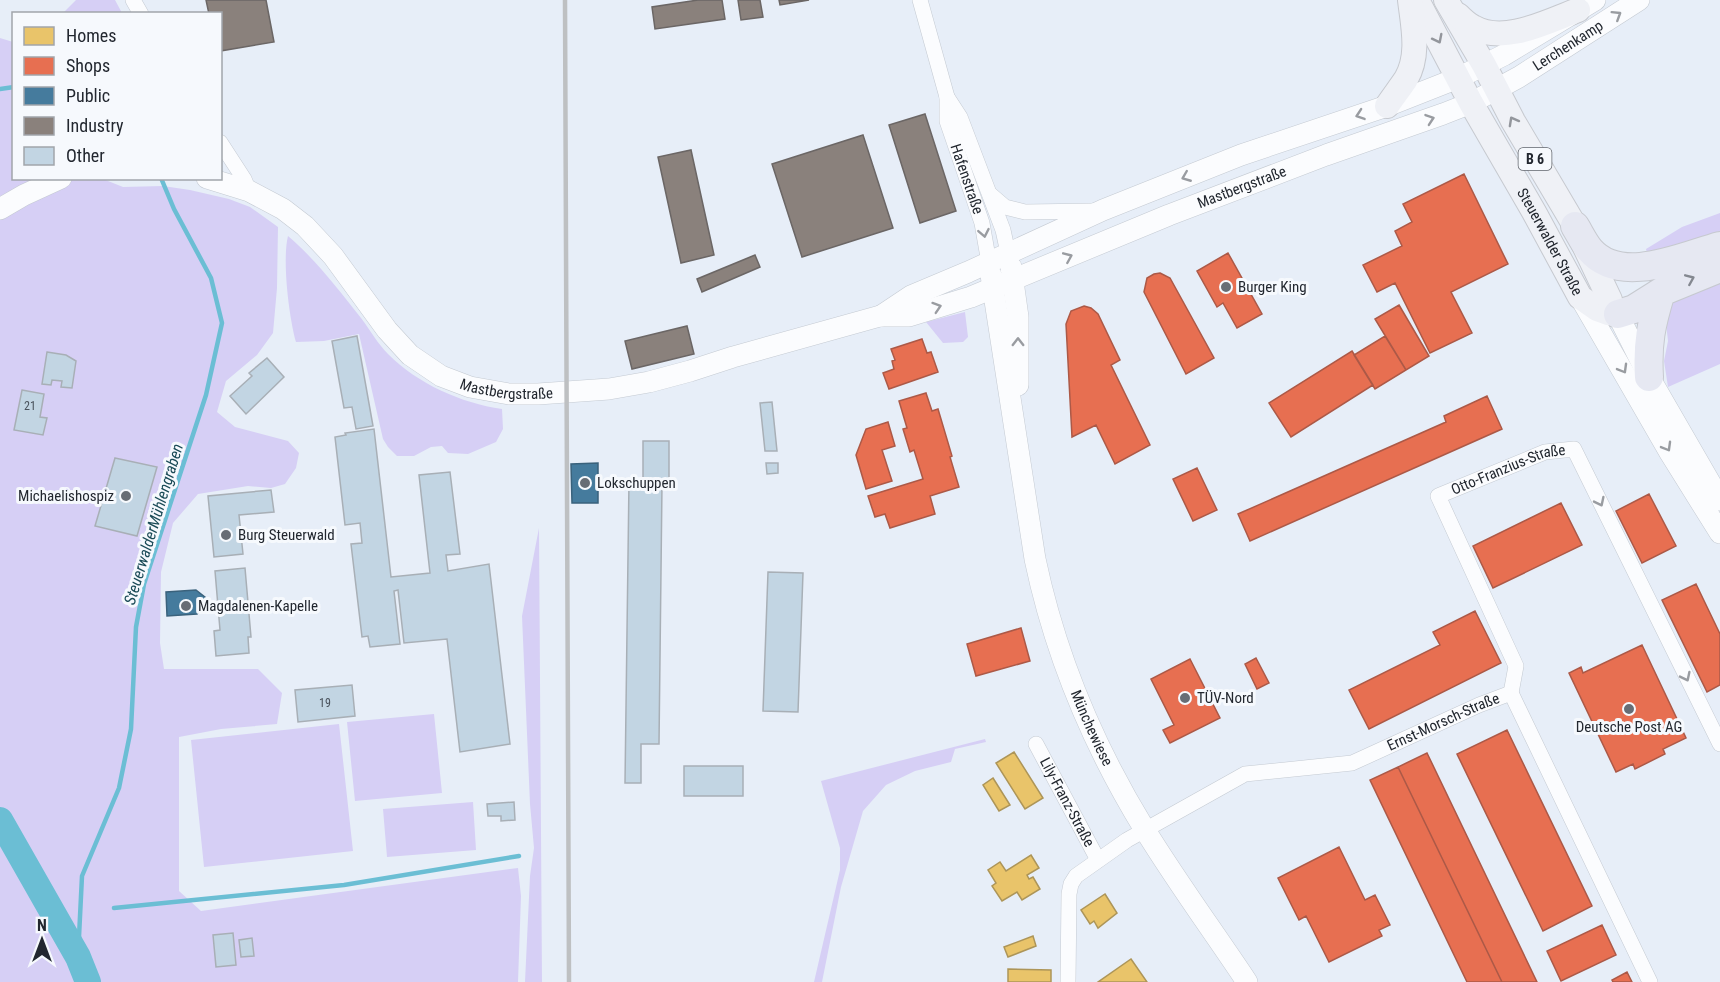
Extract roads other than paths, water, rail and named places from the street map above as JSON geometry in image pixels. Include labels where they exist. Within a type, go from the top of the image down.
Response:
[{"type":"highway","name":"B 6","points":[[1575,226],[1591,251],[1603,261],[1631,268],[1676,261],[1720,246]]},
{"type":"highway","points":[[1610,308],[1676,261]]},
{"type":"highway","points":[[1610,308],[1634,309],[1661,292],[1720,268]]},
{"type":"highway","points":[[1649,377],[1648,349],[1651,326],[1661,292]]},
{"type":"main road","points":[[1387,106],[1407,77],[1411,67],[1416,40],[1410,0]]},
{"type":"main road","name":"B 6","points":[[1417,0],[1458,78]]},
{"type":"main road","name":"Lerchenkamp","points":[[1471,102],[1496,91],[1639,0]]},
{"type":"main road","points":[[1450,6],[1473,27],[1491,34],[1513,32],[1587,5]]},
{"type":"main road","name":"Lerchenkamp","points":[[1458,78],[1587,5]]},
{"type":"main road","name":"B 6","points":[[1450,6],[1484,65]]},
{"type":"main road","name":"Steuerwalder Straße","points":[[1484,65],[1496,91],[1575,226],[1610,308],[1720,500]]},
{"type":"main road","name":"Mastbergstraße","points":[[880,316],[911,296],[1103,210],[1241,155],[1387,106],[1458,78]]},
{"type":"main road","name":"Steuerwalder Straße","points":[[1458,78],[1580,297],[1670,453],[1720,533]]},
{"type":"main road","name":"Mastbergstraße","points":[[213,180],[249,192],[283,209],[313,234],[333,256],[387,330],[410,355],[441,376],[470,387],[509,394],[567,393],[649,382],[880,316],[909,316],[993,288],[1169,215],[1471,102]]},
{"type":"main road","points":[[0,209],[57,180]]},
{"type":"main road","points":[[1008,254],[1014,280]]},
{"type":"main road","points":[[989,262],[993,288]]},
{"type":"main road","name":"Münchewiese","points":[[1014,280],[1018,317],[1017,443]]},
{"type":"main road","name":"Münchewiese","points":[[993,288],[1035,559],[1051,623],[1086,717],[1117,781],[1145,830],[1247,982]]},
{"type":"main road","points":[[1580,297],[1610,308]]},
{"type":"main road","name":"Steuerwalder Straße","points":[[1607,341],[1599,321],[1610,308]]},
{"type":"street","name":"Hafenstraße","points":[[920,0],[947,96],[947,121],[982,223],[989,262]]},
{"type":"street","name":"Hafenstraße","points":[[947,96],[960,117],[1003,230],[1008,254]]},
{"type":"street","points":[[222,145],[244,179],[249,192]]},
{"type":"street","name":"Hafenstraße","points":[[988,192],[1005,207],[1025,212],[1103,210]]},
{"type":"street","name":"Otto-Franzius-Straße","points":[[1510,693],[1516,666],[1438,496],[1545,452],[1574,449],[1720,744]]},
{"type":"street","name":"Ernst-Morsch-Straße","points":[[1145,830],[1245,774],[1352,763],[1510,693],[1650,982]]},
{"type":"street","name":"Lily-Franz-Straße","points":[[1036,744],[1098,860]]},
{"type":"street","name":"Lily-Franz-Straße","points":[[1068,982],[1071,884],[1076,876],[1145,830]]},
{"type":"waterway","name":"SteuerwalderMühlengraben","points":[[0,89],[12,87]]},
{"type":"waterway","name":"SteuerwalderMühlengraben","points":[[78,957],[82,876],[119,788],[131,729],[136,627],[144,584],[206,395],[222,323],[211,278],[174,209],[162,180]]},
{"type":"waterway","points":[[0,820],[78,957],[88,982]]},
{"type":"waterway","points":[[114,908],[344,885],[519,856]]},
{"type":"railway","points":[[565,0],[569,982]]},
{"type":"place","name":"Burger King","points":[[1226,287]]},
{"type":"place","name":"Lokschuppen","points":[[585,483]]},
{"type":"place","name":"Michaelishospiz","points":[[126,496]]},
{"type":"place","name":"Burg Steuerwald","points":[[226,535]]},
{"type":"place","name":"Magdalenen-Kapelle","points":[[186,606]]},
{"type":"place","name":"TÜV-Nord","points":[[1185,698]]},
{"type":"place","name":"Deutsche Post AG","points":[[1629,709]]}]
